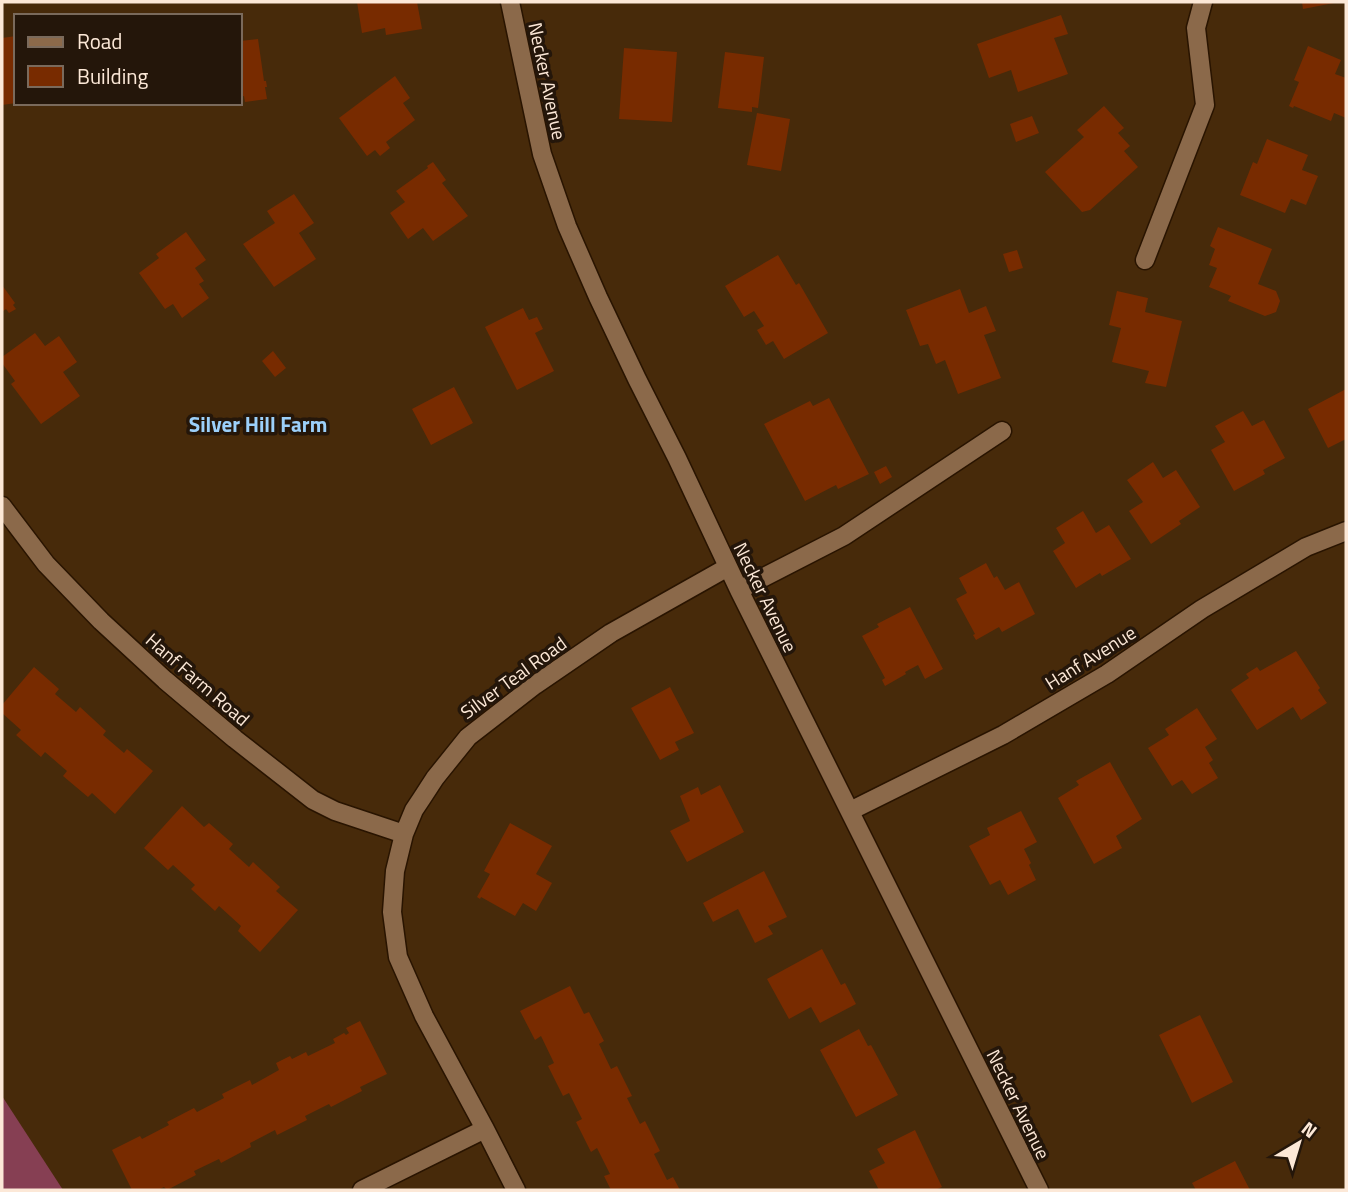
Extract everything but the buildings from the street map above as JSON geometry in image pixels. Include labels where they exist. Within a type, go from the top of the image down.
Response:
[{"type":"street","name":"Necker Avenue","points":[[510,2],[542,154],[567,226],[598,298],[739,590],[1039,1190]]},
{"type":"street","points":[[1145,260],[1205,105],[1196,28],[1203,2]]},
{"type":"street","points":[[739,590],[844,536],[1002,431]]},
{"type":"street","name":"Hanf Farm Road","points":[[2,506],[46,564],[100,621],[235,739],[313,800],[335,811],[404,834]]},
{"type":"street","name":"Hanf Avenue","points":[[850,811],[1003,735],[1107,674],[1202,609],[1306,547],[1346,531]]},
{"type":"street","name":"Silver Teal Road","points":[[516,1190],[424,1016],[398,957],[392,912],[395,871],[404,834],[414,810],[435,778],[468,737],[611,633],[728,567]]},
{"type":"street","points":[[362,1190],[485,1129]]},
{"type":"shaded area","points":[[2,1096],[63,1190],[2,1190]]},
{"type":"district","name":"Silver Hill Farm","points":[[258,424]]}]
